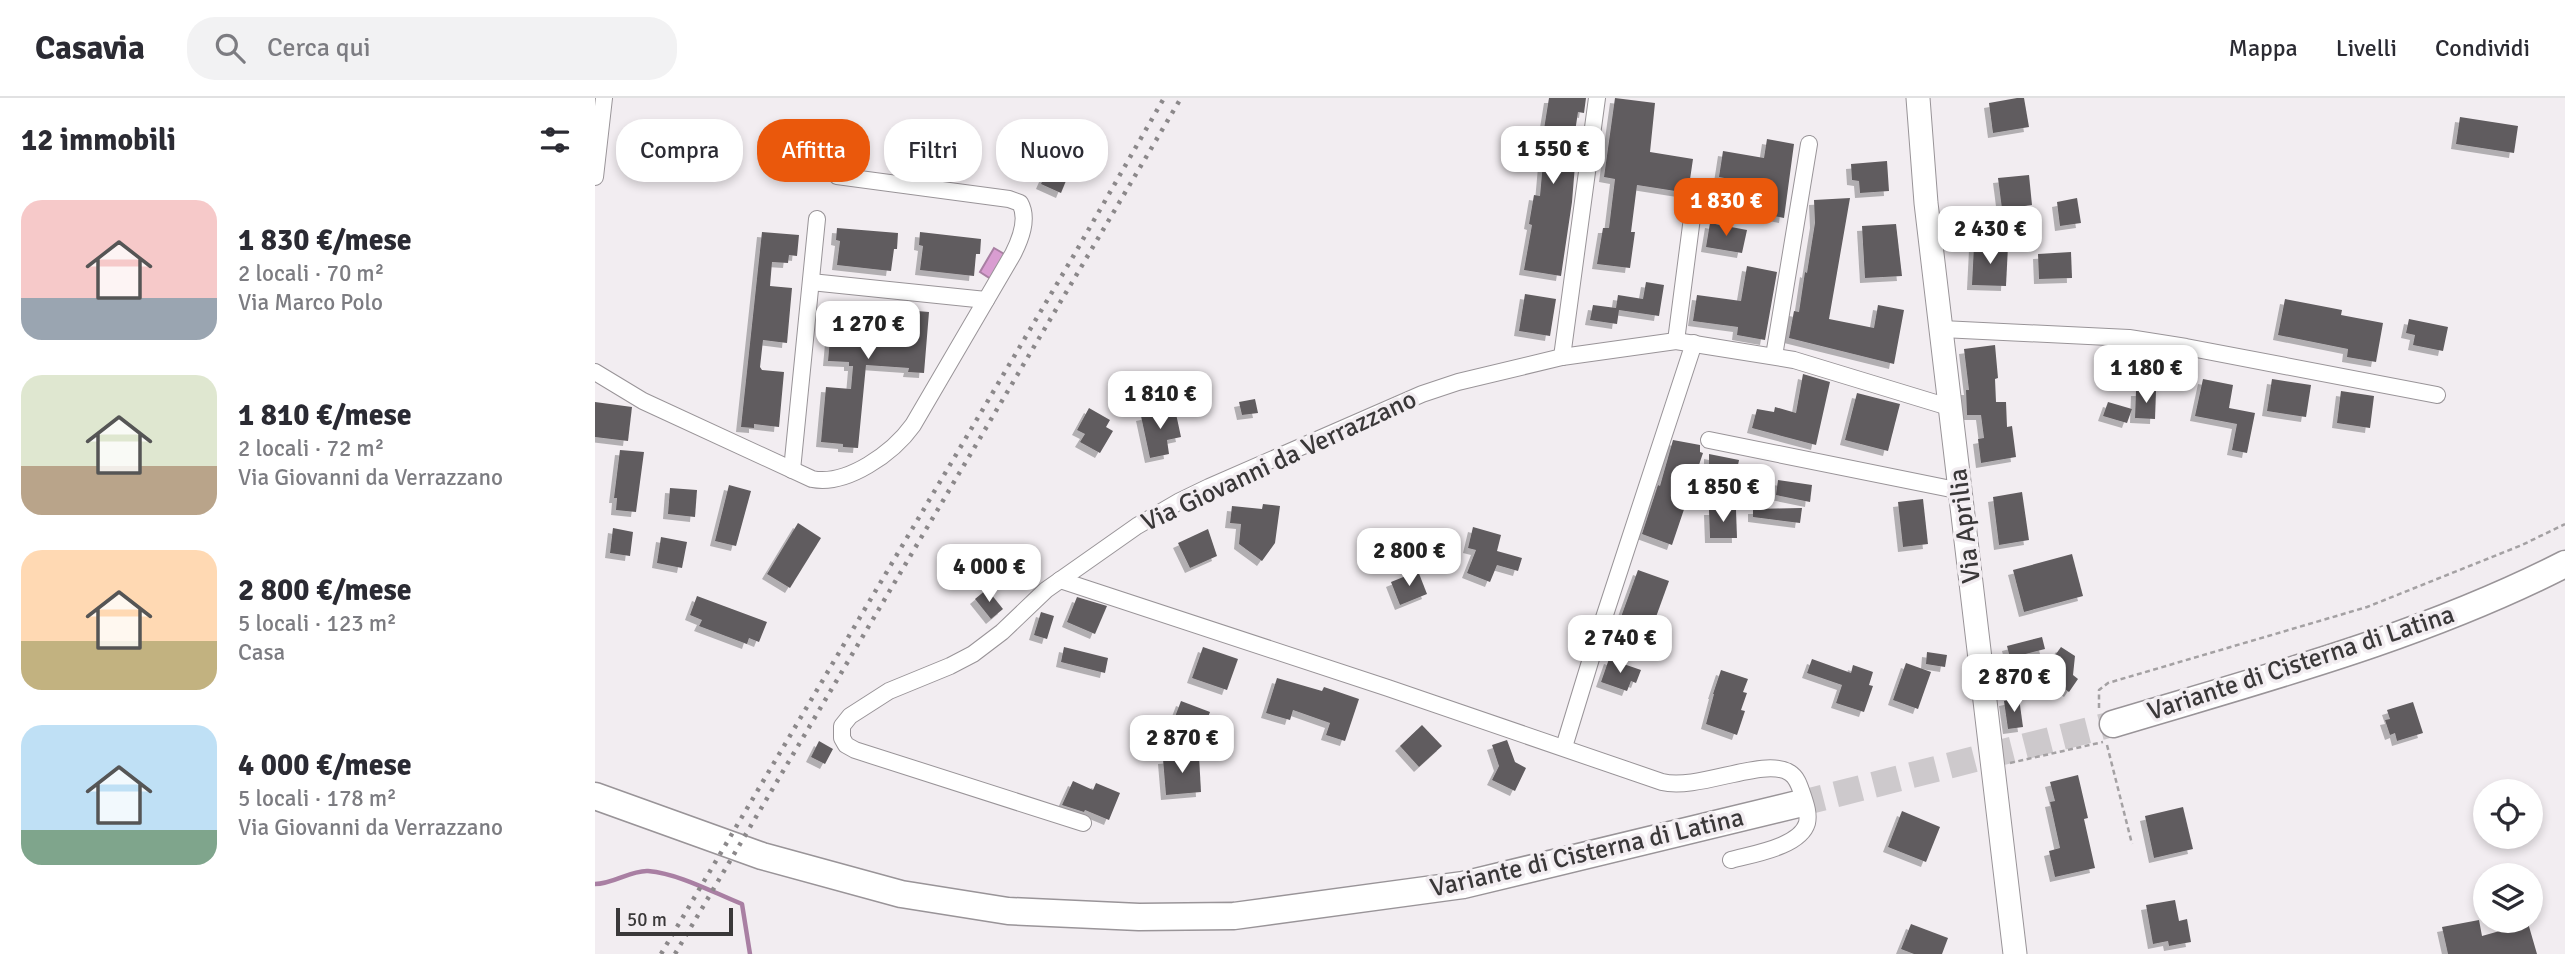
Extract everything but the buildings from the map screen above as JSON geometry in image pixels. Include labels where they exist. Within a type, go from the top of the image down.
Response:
[{"type":"main road","name":"Variante di Cisterna di Latina","points":[[2106,717],[2399,636],[2565,564]]},
{"type":"main road","name":"Variante di Cisterna di Latina","points":[[595,796],[751,853],[901,894],[1017,912],[1139,917],[1234,916],[1463,885],[1798,803]]},
{"type":"street","points":[[595,177],[604,98]]},
{"type":"street","points":[[1562,357],[1597,98]]},
{"type":"street","name":"Via Aprilia","points":[[1918,98],[1927,203],[2015,954]]},
{"type":"street","points":[[1774,356],[1809,144]]},
{"type":"street","points":[[595,372],[643,401],[808,478],[835,479],[883,456],[901,441],[913,425],[1018,242],[1024,215],[1020,203],[1009,199],[870,180]]},
{"type":"street","points":[[1676,341],[1693,210]]},
{"type":"street","points":[[792,470],[817,219]]},
{"type":"street","points":[[811,282],[986,300]]},
{"type":"street","points":[[1942,329],[2129,338],[2437,395]]},
{"type":"street","name":"Via Giovanni da Verrazzano","points":[[1083,823],[855,750],[846,745],[842,735],[843,723],[889,691],[973,654],[1060,580],[1126,533],[1180,501],[1437,388],[1479,376],[1562,357],[1676,341],[1811,364],[1952,408]]},
{"type":"street","points":[[1564,747],[1694,343]]},
{"type":"street","points":[[1709,440],[1961,491]]},
{"type":"street","points":[[1060,580],[1667,783],[1697,783],[1762,769],[1791,773],[1806,808],[1805,828],[1795,838],[1783,844],[1731,860]]},
{"type":"path","points":[[2106,717],[2099,690],[2108,683],[2367,607],[2522,545],[2565,524]]},
{"type":"path","points":[[1993,767],[2107,741],[2132,844]]},
{"type":"shaded area","points":[[994,248],[1006,255],[991,279],[980,272]]},
{"type":"waterway","points":[[595,884],[648,871],[684,880],[742,904],[750,954]]},
{"type":"tunnel","points":[[1798,804],[2113,724]]},
{"type":"railway","points":[[661,954],[1164,98]]},
{"type":"railway","points":[[675,954],[1181,98]]}]
